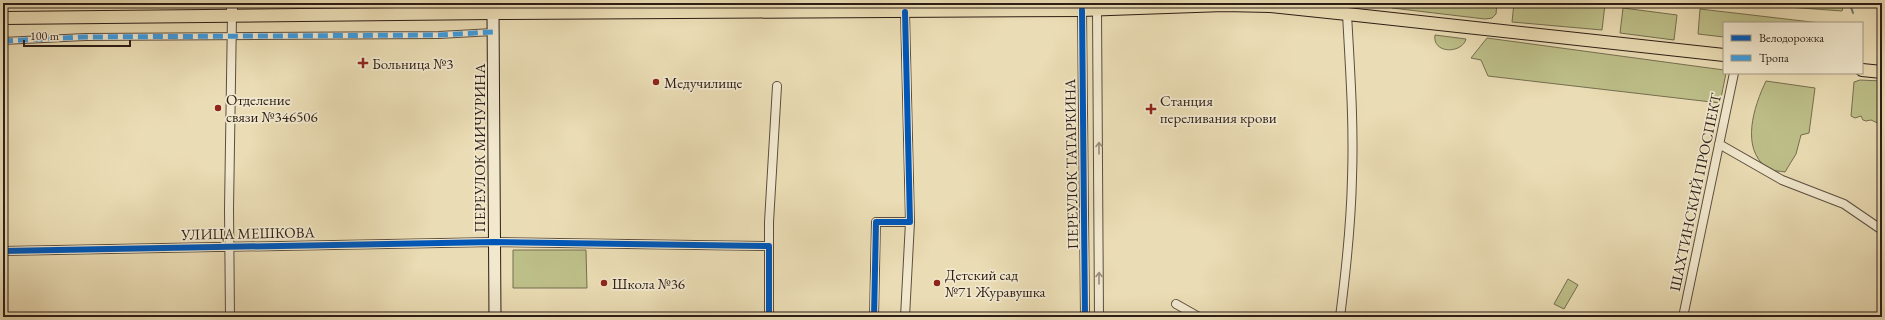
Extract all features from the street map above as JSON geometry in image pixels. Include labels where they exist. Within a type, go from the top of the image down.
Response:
[{"type":"main road","points":[[3,18],[232,9],[493,8],[1097,10],[1224,5],[1270,6],[1723,55]]},
{"type":"main road","name":"ПЕРЕУЛОК МИЧУРИНА","points":[[493,8],[495,317]]},
{"type":"main road","points":[[1863,70],[1882,72]]},
{"type":"street","points":[[230,317],[232,9]]},
{"type":"street","points":[[899,9],[910,222],[905,317]]},
{"type":"street","name":"ПЕРЕУЛОК ТАТАРКИНА","points":[[1082,10],[1085,317]]},
{"type":"street","name":"ПЕРЕУЛОК ТАТАРКИНА","points":[[1097,10],[1099,317]]},
{"type":"street","points":[[1340,317],[1346,272],[1352,178],[1352,114],[1347,14]]},
{"type":"street","points":[[3,41],[80,37],[439,35],[493,32]]},
{"type":"street","name":"ШАХТИНСКИЙ ПРОСПЕКТ","points":[[1684,317],[1734,74]]},
{"type":"street","points":[[769,317],[769,222],[777,86]]},
{"type":"street","points":[[1719,144],[1782,180],[1844,204],[1882,230]]},
{"type":"street","points":[[874,317],[876,222],[910,222]]},
{"type":"street","name":"УЛИЦА МЕШКОВА","points":[[3,251],[494,242],[769,246]]},
{"type":"street","points":[[1176,304],[1199,317]]},
{"type":"green space","points":[[1497,3],[1496,14],[1492,18],[1485,19],[1392,8],[1389,4]]},
{"type":"green space","points":[[1514,3],[1605,4],[1602,30],[1512,22]]},
{"type":"green space","points":[[1733,3],[1844,3],[1842,11]]},
{"type":"green space","points":[[1623,8],[1677,15],[1674,40],[1620,33]]},
{"type":"green space","points":[[1700,9],[1811,22],[1723,22],[1723,37],[1698,34]]},
{"type":"green space","points":[[1435,35],[1466,39],[1459,47],[1448,50],[1442,49],[1438,46],[1435,41]]},
{"type":"green space","points":[[1487,38],[1723,70],[1723,74],[1726,74],[1720,103],[1488,76],[1481,60],[1471,58]]},
{"type":"green space","points":[[1860,80],[1882,81],[1882,125],[1871,120],[1863,120],[1861,116],[1855,118],[1851,116],[1854,82]]},
{"type":"green space","points":[[1766,81],[1815,88],[1809,133],[1801,135],[1796,154],[1785,172],[1767,168],[1759,160],[1754,149],[1752,126],[1754,114],[1761,91]]},
{"type":"green space","points":[[513,250],[586,250],[587,288],[513,288]]},
{"type":"green space","points":[[1568,279],[1578,285],[1564,309],[1554,304]]},
{"type":"waterway","points":[[1845,3],[1850,4],[1853,13]]},
{"type":"marked path","points":[[3,41],[85,37],[439,35],[493,32]]},
{"type":"cycle path","points":[[1082,10],[1085,317]]},
{"type":"cycle path","points":[[874,317],[876,222],[910,222],[905,12]]},
{"type":"cycle path","points":[[3,251],[494,242],[769,246],[769,317]]},
{"type":"place","name":"Больница №3","points":[[363,63]]},
{"type":"place","name":"Медучилище","points":[[656,82]]},
{"type":"place","name":"Отделение связи №346506","points":[[218,108]]},
{"type":"place","name":"Станция переливания крови","points":[[1151,109]]},
{"type":"place","name":"Школа №36","points":[[604,283]]},
{"type":"place","name":"Детский сад №71 Журавушка","points":[[937,283]]}]
